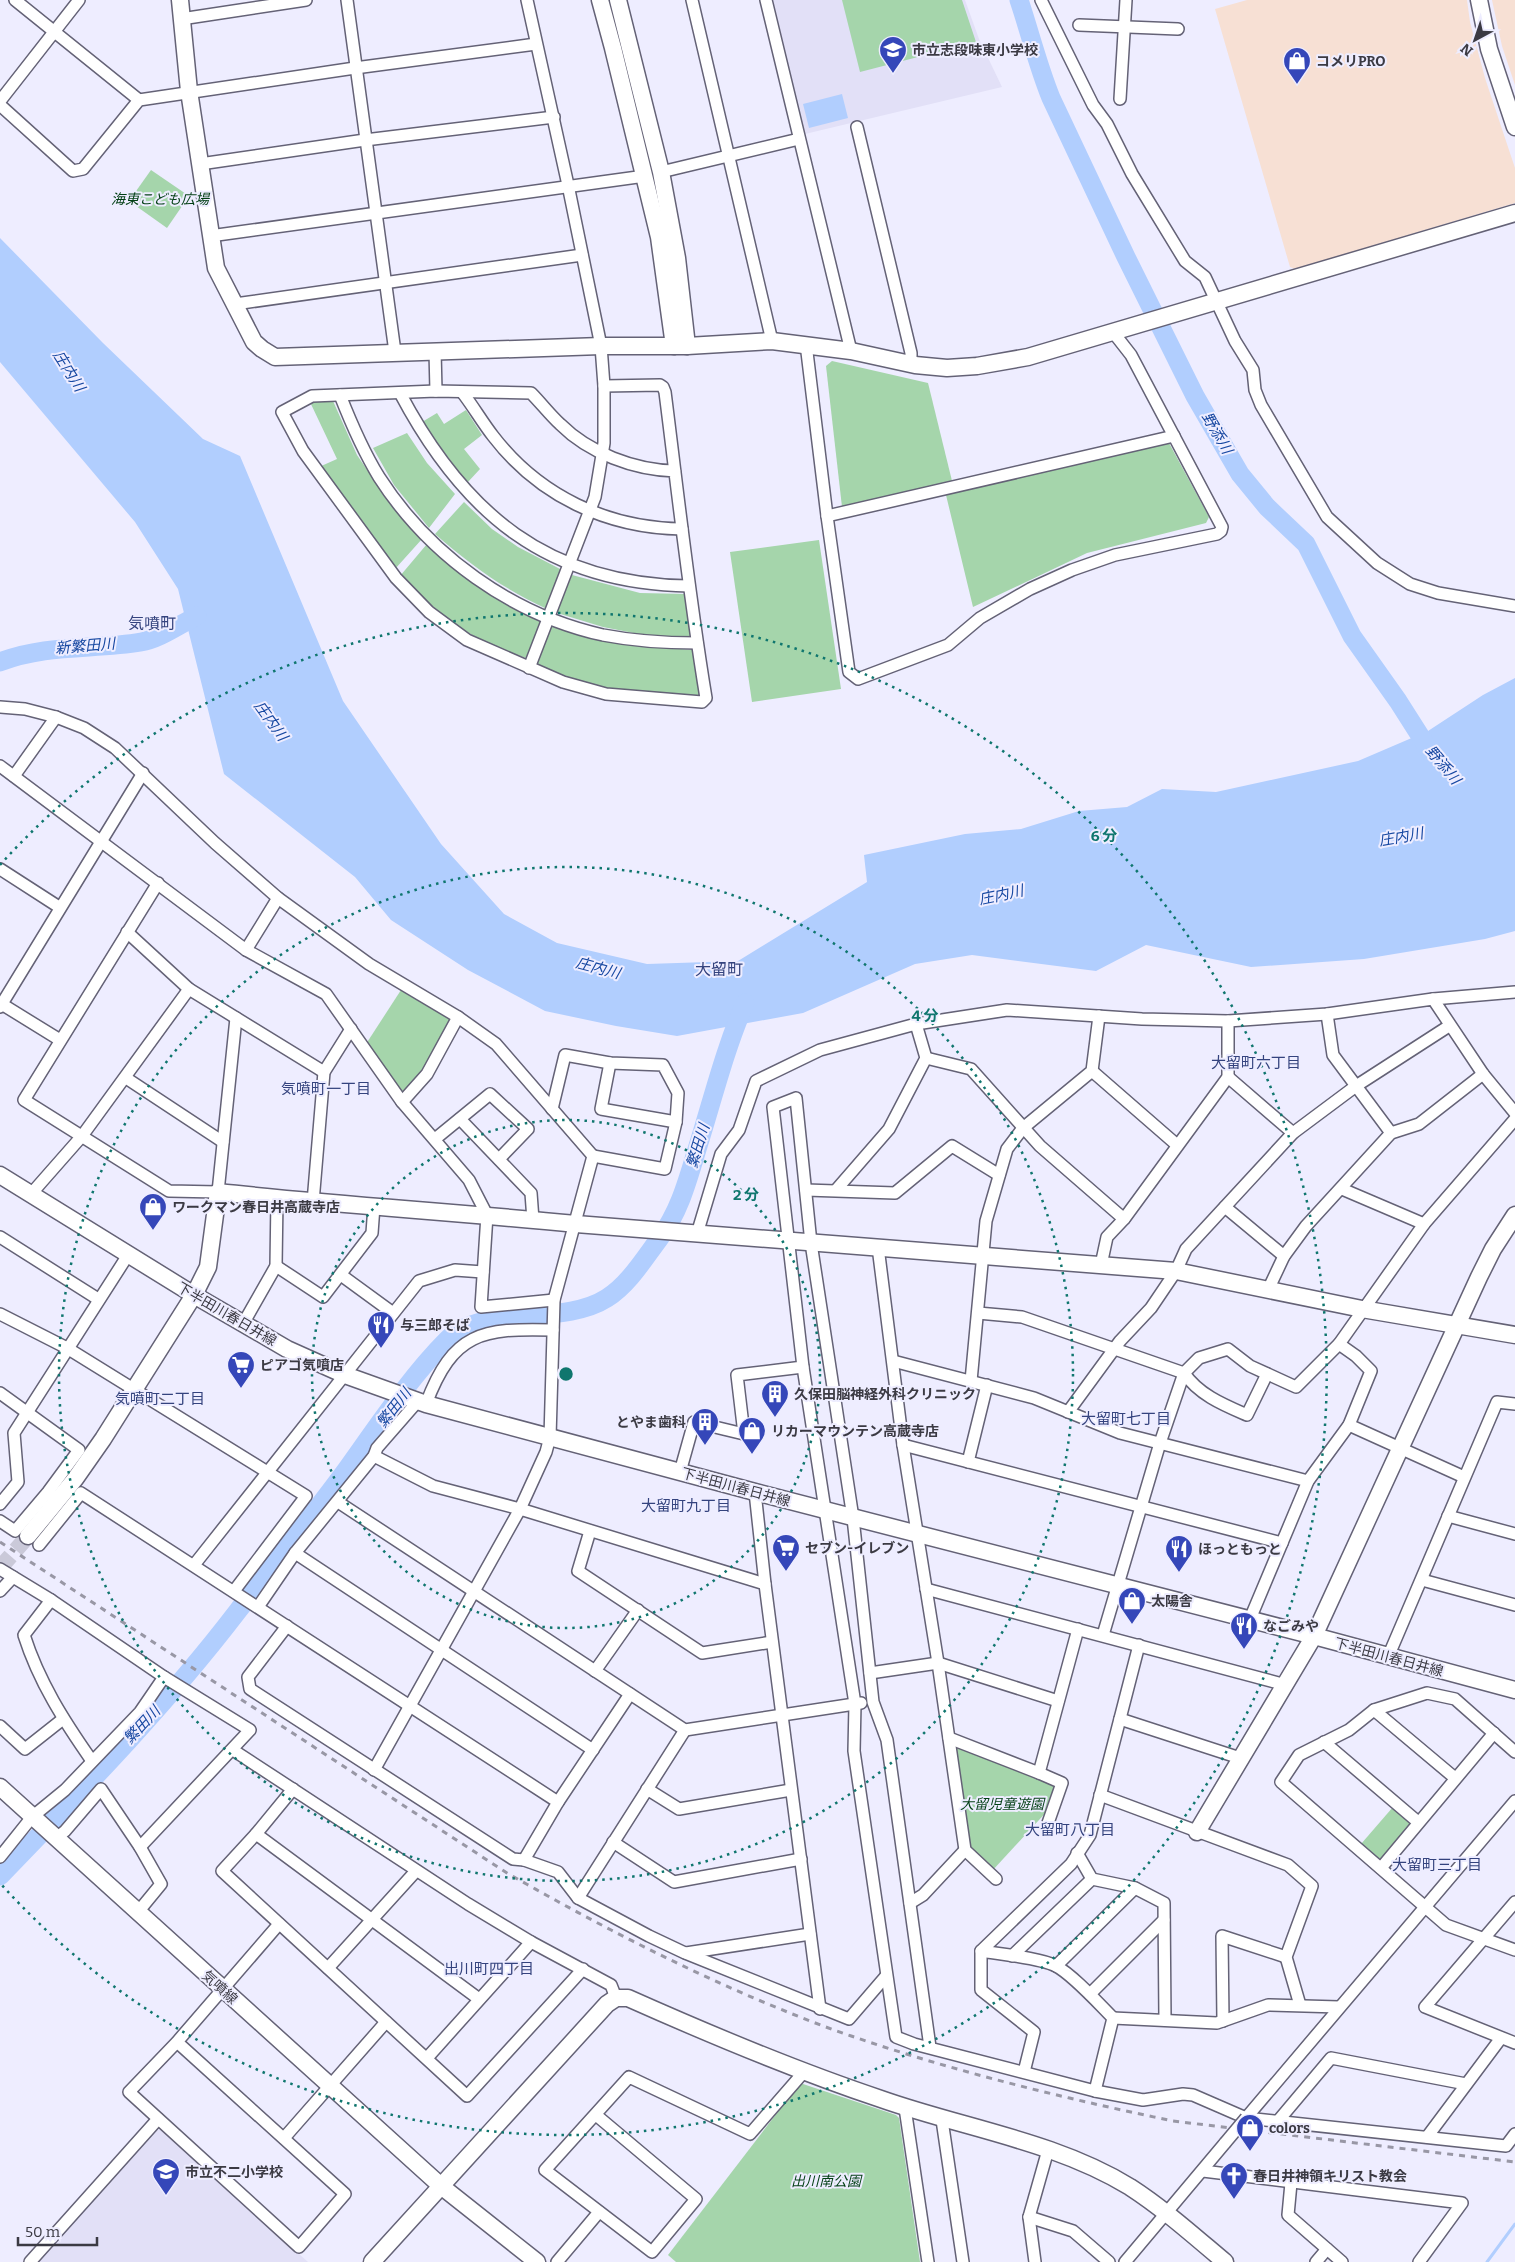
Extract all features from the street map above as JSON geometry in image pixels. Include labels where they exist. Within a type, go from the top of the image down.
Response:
[{"type":"street","points":[[15,0],[139,100]]},
{"type":"street","points":[[79,0],[0,103],[73,170],[77,171],[83,169],[139,100],[189,91],[536,44]]},
{"type":"street","points":[[180,0],[189,91],[216,268],[254,342],[262,350],[275,357],[602,346],[681,346],[772,340],[850,351],[911,364],[947,368],[977,366],[1028,357],[1515,213]]},
{"type":"street","points":[[181,19],[262,3],[306,0]]},
{"type":"street","points":[[347,0],[395,352]]},
{"type":"street","points":[[526,0],[554,116],[602,346],[604,386],[602,453],[595,497],[529,668]]},
{"type":"street","points":[[600,0],[653,174],[676,258],[681,346]]},
{"type":"street","points":[[618,0],[653,174]]},
{"type":"street","points":[[692,0],[772,340]]},
{"type":"street","points":[[766,0],[850,351]]},
{"type":"street","points":[[1041,0],[1093,106],[1107,124],[1132,174],[1185,261],[1205,277],[1209,304],[1253,370],[1255,390],[1261,405],[1328,517],[1347,537],[1377,563],[1410,584],[1438,592],[1515,606]]},
{"type":"street","points":[[1120,99],[1126,0]]},
{"type":"street","points":[[1479,0],[1489,49],[1515,127]]},
{"type":"street","points":[[1079,25],[1178,29]]},
{"type":"street","points":[[200,164],[365,140],[554,116]]},
{"type":"street","points":[[857,127],[911,353],[911,364]]},
{"type":"street","points":[[210,236],[653,174],[799,140]]},
{"type":"street","points":[[235,304],[582,255]]},
{"type":"street","points":[[806,344],[827,516],[849,672],[858,679],[948,645],[980,618],[1030,589],[1072,570],[1115,555],[1217,534],[1221,531],[1222,527],[1132,355],[1113,332]]},
{"type":"street","points":[[435,352],[436,391]]},
{"type":"street","points":[[604,386],[660,385],[663,387],[675,471],[689,586],[706,698],[702,702],[606,694],[563,682],[467,640],[430,612],[396,578],[303,451],[282,412],[312,396],[436,391],[531,393],[560,425],[586,445],[640,467],[675,471]]},
{"type":"street","points":[[462,392],[493,436],[516,462],[538,481],[563,498],[617,522],[658,529],[682,529]]},
{"type":"street","points":[[400,393],[420,431],[464,490],[488,514],[517,535],[545,553],[569,564],[618,579],[656,585],[689,586]]},
{"type":"street","points":[[340,395],[357,436],[380,477],[410,518],[438,547],[468,572],[503,596],[550,617],[601,634],[642,641],[697,643]]},
{"type":"street","points":[[827,516],[1174,436]]},
{"type":"street","points":[[0,707],[25,709],[56,717],[84,728],[115,748],[215,843],[278,898],[369,964],[458,1017],[496,1044],[552,1109],[593,1156],[665,1169],[676,1122],[678,1093],[663,1065],[610,1063],[565,1055],[552,1109]]},
{"type":"street","points":[[14,776],[56,717]]},
{"type":"street","points":[[0,766],[102,840],[246,950],[326,994],[402,1102],[469,1180],[487,1215],[481,1306],[554,1301]]},
{"type":"street","points":[[60,1040],[0,1005],[143,773]]},
{"type":"street","points":[[0,869],[60,907]]},
{"type":"street","points":[[158,883],[24,1100],[169,1190],[218,1192],[313,1202],[487,1215],[696,1234],[1176,1271],[1362,1309],[1515,1335]]},
{"type":"street","points":[[246,950],[278,898]]},
{"type":"street","points":[[128,932],[189,989],[324,1072]]},
{"type":"street","points":[[31,1194],[82,1136],[189,989]]},
{"type":"street","points":[[696,1234],[721,1154],[738,1130],[756,1082],[820,1050],[916,1024],[1007,1010],[1142,1019],[1228,1021],[1327,1014],[1433,999],[1515,992]]},
{"type":"street","points":[[1433,999],[1449,1026],[1483,1074],[1515,1113]]},
{"type":"street","points":[[1327,1014],[1333,1055],[1391,1133]]},
{"type":"street","points":[[971,1381],[986,1221],[1007,1149],[1023,1128],[1092,1071],[1099,1016]]},
{"type":"street","points":[[402,1102],[428,1074],[458,1017]]},
{"type":"street","points":[[27,1537],[75,1479],[135,1390],[194,1295],[208,1267],[218,1192],[236,1018]]},
{"type":"street","points":[[1101,1265],[1107,1237],[1124,1219],[1228,1078],[1228,1021]]},
{"type":"street","points":[[836,1190],[889,1129],[926,1058],[916,1024]]},
{"type":"street","points":[[1068,1412],[1114,1349],[1151,1308],[1176,1271],[1186,1249],[1293,1133],[1356,1086],[1449,1026]]},
{"type":"street","points":[[313,1202],[324,1072],[350,1029]]},
{"type":"street","points":[[926,1058],[971,1069],[1040,1146],[1124,1219]]},
{"type":"street","points":[[610,1063],[601,1109],[676,1122]]},
{"type":"street","points":[[1092,1071],[1177,1145]]},
{"type":"street","points":[[1268,1290],[1284,1256],[1306,1226],[1335,1193],[1342,1189],[1391,1133],[1419,1124],[1483,1074]]},
{"type":"street","points":[[126,1078],[223,1142]]},
{"type":"street","points":[[1228,1078],[1293,1133]]},
{"type":"street","points":[[435,1139],[490,1094],[528,1129],[499,1159]]},
{"type":"street","points":[[930,2047],[887,1740],[872,1702],[853,1518],[811,1243],[796,1098],[773,1107],[803,1367],[855,1704],[854,1750],[896,2037],[914,2044],[1095,2091],[1143,2100],[1184,2094],[1193,2095],[1246,2118],[1506,2146],[1515,2134]]},
{"type":"street","points":[[460,1119],[530,1193],[533,1220]]},
{"type":"street","points":[[1103,1635],[1140,1506],[1184,1373],[1200,1358],[1228,1349],[1250,1366],[1296,1387],[1339,1344],[1424,1224],[1515,1119]]},
{"type":"street","points":[[806,1190],[895,1192],[952,1146],[999,1175]]},
{"type":"street","points":[[374,1770],[520,1509],[546,1452],[550,1437],[554,1301],[593,1156]]},
{"type":"street","name":"下半田川春日井線","points":[[0,1175],[128,1255],[287,1349],[345,1375],[421,1402],[853,1518],[916,1532],[1515,1690]]},
{"type":"street","points":[[1342,1189],[1424,1224]]},
{"type":"street","points":[[243,1324],[276,1266],[277,1198]]},
{"type":"street","points":[[276,1266],[323,1297],[372,1233],[374,1206]]},
{"type":"street","points":[[1225,1207],[1284,1256]]},
{"type":"street","points":[[1197,1832],[1314,1636],[1493,1249],[1515,1215]]},
{"type":"street","points":[[0,1237],[98,1300]]},
{"type":"street","points":[[878,1248],[894,1361],[902,1445],[938,1663],[965,1850],[996,1879]]},
{"type":"street","points":[[0,1504],[18,1482],[14,1433],[128,1255]]},
{"type":"street","points":[[194,1565],[420,1281],[455,1270],[483,1272]]},
{"type":"street","points":[[341,1275],[393,1313]]},
{"type":"street","points":[[978,1313],[1022,1318],[1184,1373],[1188,1380],[1213,1400],[1248,1415],[1268,1374]]},
{"type":"street","points":[[0,1314],[67,1348],[306,1496],[234,1591]]},
{"type":"street","points":[[258,1606],[295,1553],[374,1456],[377,1448],[421,1402],[457,1349],[478,1335],[514,1329],[553,1329]]},
{"type":"street","points":[[1250,1619],[1308,1482],[1349,1426],[1371,1371],[1356,1356],[1339,1344]]},
{"type":"street","points":[[894,1361],[1034,1398],[1120,1433],[1308,1482]]},
{"type":"street","points":[[680,1472],[694,1422],[744,1434],[737,1375],[803,1367]]},
{"type":"street","points":[[968,1462],[987,1385]]},
{"type":"street","points":[[0,1392],[26,1413],[79,1450],[48,1492],[27,1537]]},
{"type":"street","points":[[1388,1657],[1497,1402],[1515,1404]]},
{"type":"street","points":[[1349,1426],[1464,1477]]},
{"type":"street","points":[[902,1445],[1282,1542]]},
{"type":"street","points":[[374,1456],[433,1486],[520,1509],[765,1584]]},
{"type":"street","points":[[755,1492],[772,1642],[820,2010]]},
{"type":"street","points":[[27,1537],[81,1493],[558,1802]]},
{"type":"street","points":[[338,1502],[685,1730],[872,1702]]},
{"type":"street","points":[[1448,1516],[1515,1534]]},
{"type":"street","points":[[0,1521],[27,1537]]},
{"type":"street","points":[[590,1530],[578,1571],[702,1653],[772,1642]]},
{"type":"street","points":[[295,1553],[593,1750]]},
{"type":"street","points":[[0,1569],[51,1600],[164,1677],[250,1730],[140,1847]]},
{"type":"street","points":[[0,1591],[13,1576]]},
{"type":"street","points":[[1422,1580],[1515,1605]]},
{"type":"street","points":[[926,1589],[1286,1684]]},
{"type":"street","points":[[51,1600],[24,1635],[34,1666],[63,1719],[92,1761]]},
{"type":"street","points":[[595,1671],[638,1610]]},
{"type":"street","points":[[287,1626],[248,1677],[250,1689],[513,1859],[524,1860],[558,1872],[578,1898],[686,1953],[820,2010],[849,2019],[886,1976]]},
{"type":"street","points":[[1039,1773],[1078,1629]]},
{"type":"street","points":[[1024,2072],[1034,2032],[981,1990],[981,1951],[1070,1864],[1090,1835],[1139,1645]]},
{"type":"street","points":[[870,1673],[938,1663],[1058,1701]]},
{"type":"street","points":[[0,1857],[32,1816],[65,1790],[140,1712],[164,1677]]},
{"type":"street","points":[[1515,1752],[1455,1699],[1428,1692],[1374,1710],[1349,1730],[1299,1755],[1281,1782],[1446,1925],[1515,1950]]},
{"type":"street","points":[[524,1860],[558,1802],[630,1694]]},
{"type":"street","points":[[1374,1710],[1455,1778]]},
{"type":"street","points":[[0,1726],[25,1749],[63,1719]]},
{"type":"street","points":[[1120,1719],[1240,1758]]},
{"type":"street","points":[[578,1898],[685,1730]]},
{"type":"street","points":[[1381,1868],[1494,1734]]},
{"type":"street","points":[[949,1738],[1062,1783],[1048,1824]]},
{"type":"street","points":[[1324,1742],[1418,1822]]},
{"type":"street","points":[[233,1750],[416,1871],[531,1942],[611,1985],[616,1998]]},
{"type":"street","name":"気噴線","points":[[0,1787],[441,2186],[537,2262]]},
{"type":"street","points":[[56,1838],[66,1831],[101,1789],[140,1847],[161,1884],[138,1912]]},
{"type":"street","points":[[294,1789],[222,1871],[468,2096],[583,1969]]},
{"type":"street","points":[[647,1789],[679,1809],[791,1790]]},
{"type":"street","points":[[1100,1795],[1288,1865],[1312,1886],[1286,1957],[1300,2005]]},
{"type":"street","points":[[1125,2262],[1424,1906],[1515,1801]]},
{"type":"street","points":[[256,1834],[479,1999]]},
{"type":"street","points":[[612,1842],[674,1882],[801,1859]]},
{"type":"street","points":[[910,1903],[923,1895],[965,1850]]},
{"type":"street","points":[[1077,1854],[1092,1879],[1135,1888],[1164,1903],[1165,2020]]},
{"type":"street","points":[[328,1968],[416,1871]]},
{"type":"street","points":[[1012,1956],[1092,1879]]},
{"type":"street","points":[[1056,1966],[1135,1888]]},
{"type":"street","points":[[1515,1902],[1425,2007],[1515,2044]]},
{"type":"street","points":[[1090,1994],[1164,1920]]},
{"type":"street","points":[[177,2042],[345,2194],[299,2247],[129,2092],[177,2042],[279,1924]]},
{"type":"street","points":[[686,1953],[810,1934]]},
{"type":"street","points":[[1223,2021],[1222,1936],[1286,1957]]},
{"type":"street","points":[[427,2058],[531,1942]]},
{"type":"street","points":[[981,1951],[1056,1966],[1090,1994],[1113,2018],[1217,2023],[1268,2005],[1339,2007]]},
{"type":"street","points":[[372,2262],[607,2004],[616,1998],[628,1998],[730,2044],[804,2073],[942,2120],[1048,2150],[1079,2162],[1130,2187],[1167,2213],[1225,2262]]},
{"type":"street","points":[[1095,2091],[1113,2018]]},
{"type":"street","points":[[284,2138],[386,2022]]},
{"type":"street","points":[[1427,2137],[1500,2038]]},
{"type":"street","points":[[1278,2121],[1331,2058],[1466,2084]]},
{"type":"street","points":[[596,2115],[696,2199],[652,2252],[545,2170],[629,2077],[750,2134],[804,2073]]},
{"type":"street","points":[[905,2108],[928,2262]]},
{"type":"street","points":[[30,2262],[158,2119]]},
{"type":"street","points":[[942,2120],[963,2262]]},
{"type":"street","points":[[1035,2262],[1029,2217],[1048,2150]]},
{"type":"street","points":[[1202,2171],[1462,2203],[1419,2262]]},
{"type":"street","points":[[1291,2183],[1288,2215],[1342,2262]]},
{"type":"street","points":[[557,2262],[599,2212]]},
{"type":"street","points":[[1029,2217],[1073,2231],[1109,2262]]},
{"type":"street","points":[[1316,2262],[1327,2249]]},
{"type":"shaded area","name":"市立志段味東小学校","points":[[773,0],[965,0],[979,39],[1002,87],[805,134]]},
{"type":"shaded area","points":[[1247,0],[1467,0],[1470,22],[1485,78],[1515,168],[1515,203],[1295,269],[1290,267],[1215,9]]},
{"type":"shaded area","points":[[1492,0],[1515,0],[1515,85],[1502,46]]},
{"type":"shaded area","name":"市立不二小学校","points":[[157,2130],[162,2130],[308,2262],[37,2262]]},
{"type":"green space","points":[[842,0],[962,0],[976,42],[860,72]]},
{"type":"green space","name":"海東こども広場","points":[[151,170],[189,196],[167,228],[129,201]]},
{"type":"green space","points":[[832,361],[928,383],[953,485],[842,507],[826,366]]},
{"type":"green space","points":[[333,401],[357,455],[391,505],[422,539],[395,569],[319,467],[337,459],[310,402]]},
{"type":"green space","points":[[466,410],[482,435],[464,449],[480,469],[467,483],[422,422],[437,413],[444,424]]},
{"type":"green space","points":[[407,433],[427,463],[455,494],[429,528],[394,485],[373,448]]},
{"type":"green space","points":[[1169,443],[1209,517],[1206,523],[1087,553],[973,607],[946,495]]},
{"type":"green space","points":[[464,502],[492,529],[518,547],[562,570],[547,609],[488,576],[435,534]]},
{"type":"green space","points":[[819,540],[841,689],[752,702],[730,552]]},
{"type":"green space","points":[[427,544],[482,588],[541,621],[526,658],[494,647],[451,623],[400,576]]},
{"type":"green space","points":[[572,575],[640,593],[687,594],[693,637],[649,636],[603,627],[557,613]]},
{"type":"green space","points":[[552,625],[621,644],[693,650],[701,698],[617,691],[577,683],[537,665]]},
{"type":"green space","points":[[401,990],[450,1018],[452,1023],[430,1068],[406,1094],[401,1093],[366,1044]]},
{"type":"green space","name":"大留児童遊園","points":[[958,1747],[1055,1782],[1057,1787],[1050,1808],[992,1871],[972,1852],[969,1846],[955,1749]]},
{"type":"green space","points":[[1393,1807],[1410,1822],[1410,1826],[1383,1858],[1378,1858],[1361,1844]]},
{"type":"green space","name":"出川南公園","points":[[800,2083],[896,2115],[899,2118],[920,2262],[676,2262],[668,2255]]},
{"type":"water","points":[[842,94],[848,118],[809,128],[803,104]]},
{"type":"water","name":"庄内川","points":[[0,238],[103,343],[203,439],[240,456],[343,701],[441,844],[504,914],[557,943],[647,964],[738,961],[867,882],[864,855],[965,834],[1021,829],[1079,811],[1127,807],[1162,789],[1216,792],[1358,761],[1428,731],[1483,695],[1515,678],[1515,931],[1485,939],[1364,959],[1251,967],[1146,945],[1096,971],[972,955],[915,964],[803,1013],[677,1036],[616,1026],[545,1011],[468,970],[391,920],[355,877],[224,774],[178,589],[135,522],[0,362]]},
{"type":"waterway","name":"野添川","points":[[1019,0],[1051,98],[1126,257],[1195,396],[1240,474],[1267,507],[1306,544],[1352,636],[1398,701],[1433,756]]},
{"type":"waterway","name":"新繁田川","points":[[0,662],[35,652],[141,642],[163,635],[197,616]]},
{"type":"waterway","name":"繁田川","points":[[0,1876],[122,1747],[210,1647],[318,1508],[406,1387],[447,1340],[462,1329],[481,1322],[502,1318],[568,1312],[589,1307],[615,1293],[629,1279],[666,1228],[678,1206],[691,1171],[725,1056],[745,1003]]},
{"type":"waterway","points":[[1487,2262],[1515,2224]]},
{"type":"tunnel","points":[[0,1568],[28,1536]]},
{"type":"railway","points":[[0,1542],[507,1873],[586,1917],[667,1958],[792,2014],[875,2044],[959,2070],[1044,2092],[1173,2121],[1515,2162]]},
{"type":"place","name":"市立志段味東小学校","points":[[893,74]]},
{"type":"place","name":"コメリPRO","points":[[1297,85]]},
{"type":"place","name":"ワークマン春日井高蔵寺店","points":[[153,1231]]},
{"type":"place","name":"与三郎そば","points":[[381,1349]]},
{"type":"place","name":"ピアゴ気噴店","points":[[241,1389]]},
{"type":"place","name":"久保田脳神経外科クリニック","points":[[775,1418]]},
{"type":"place","name":"とやま歯科","points":[[705,1446]]},
{"type":"place","name":"リカーマウンテン高蔵寺店","points":[[752,1455]]},
{"type":"place","name":"セブン-イレブン","points":[[786,1572]]},
{"type":"place","name":"ほっともっと","points":[[1179,1573]]},
{"type":"place","name":"太陽舎","points":[[1132,1625]]},
{"type":"place","name":"なごみや","points":[[1244,1650]]},
{"type":"place","name":"colors","points":[[1250,2152]]},
{"type":"place","name":"市立不二小学校","points":[[166,2196]]},
{"type":"place","name":"春日井神領キリスト教会","points":[[1234,2200]]},
{"type":"district","name":"気噴町","points":[[152,623]]},
{"type":"district","name":"大留町","points":[[719,969]]},
{"type":"district","name":"大留町六丁目","points":[[1256,1063]]},
{"type":"district","name":"気噴町一丁目","points":[[326,1089]]},
{"type":"district","name":"気噴町二丁目","points":[[160,1399]]},
{"type":"district","name":"大留町七丁目","points":[[1126,1419]]},
{"type":"district","name":"大留町九丁目","points":[[686,1506]]},
{"type":"district","name":"大留町八丁目","points":[[1070,1830]]},
{"type":"district","name":"大留町三丁目","points":[[1437,1865]]},
{"type":"district","name":"出川町四丁目","points":[[489,1969]]}]
